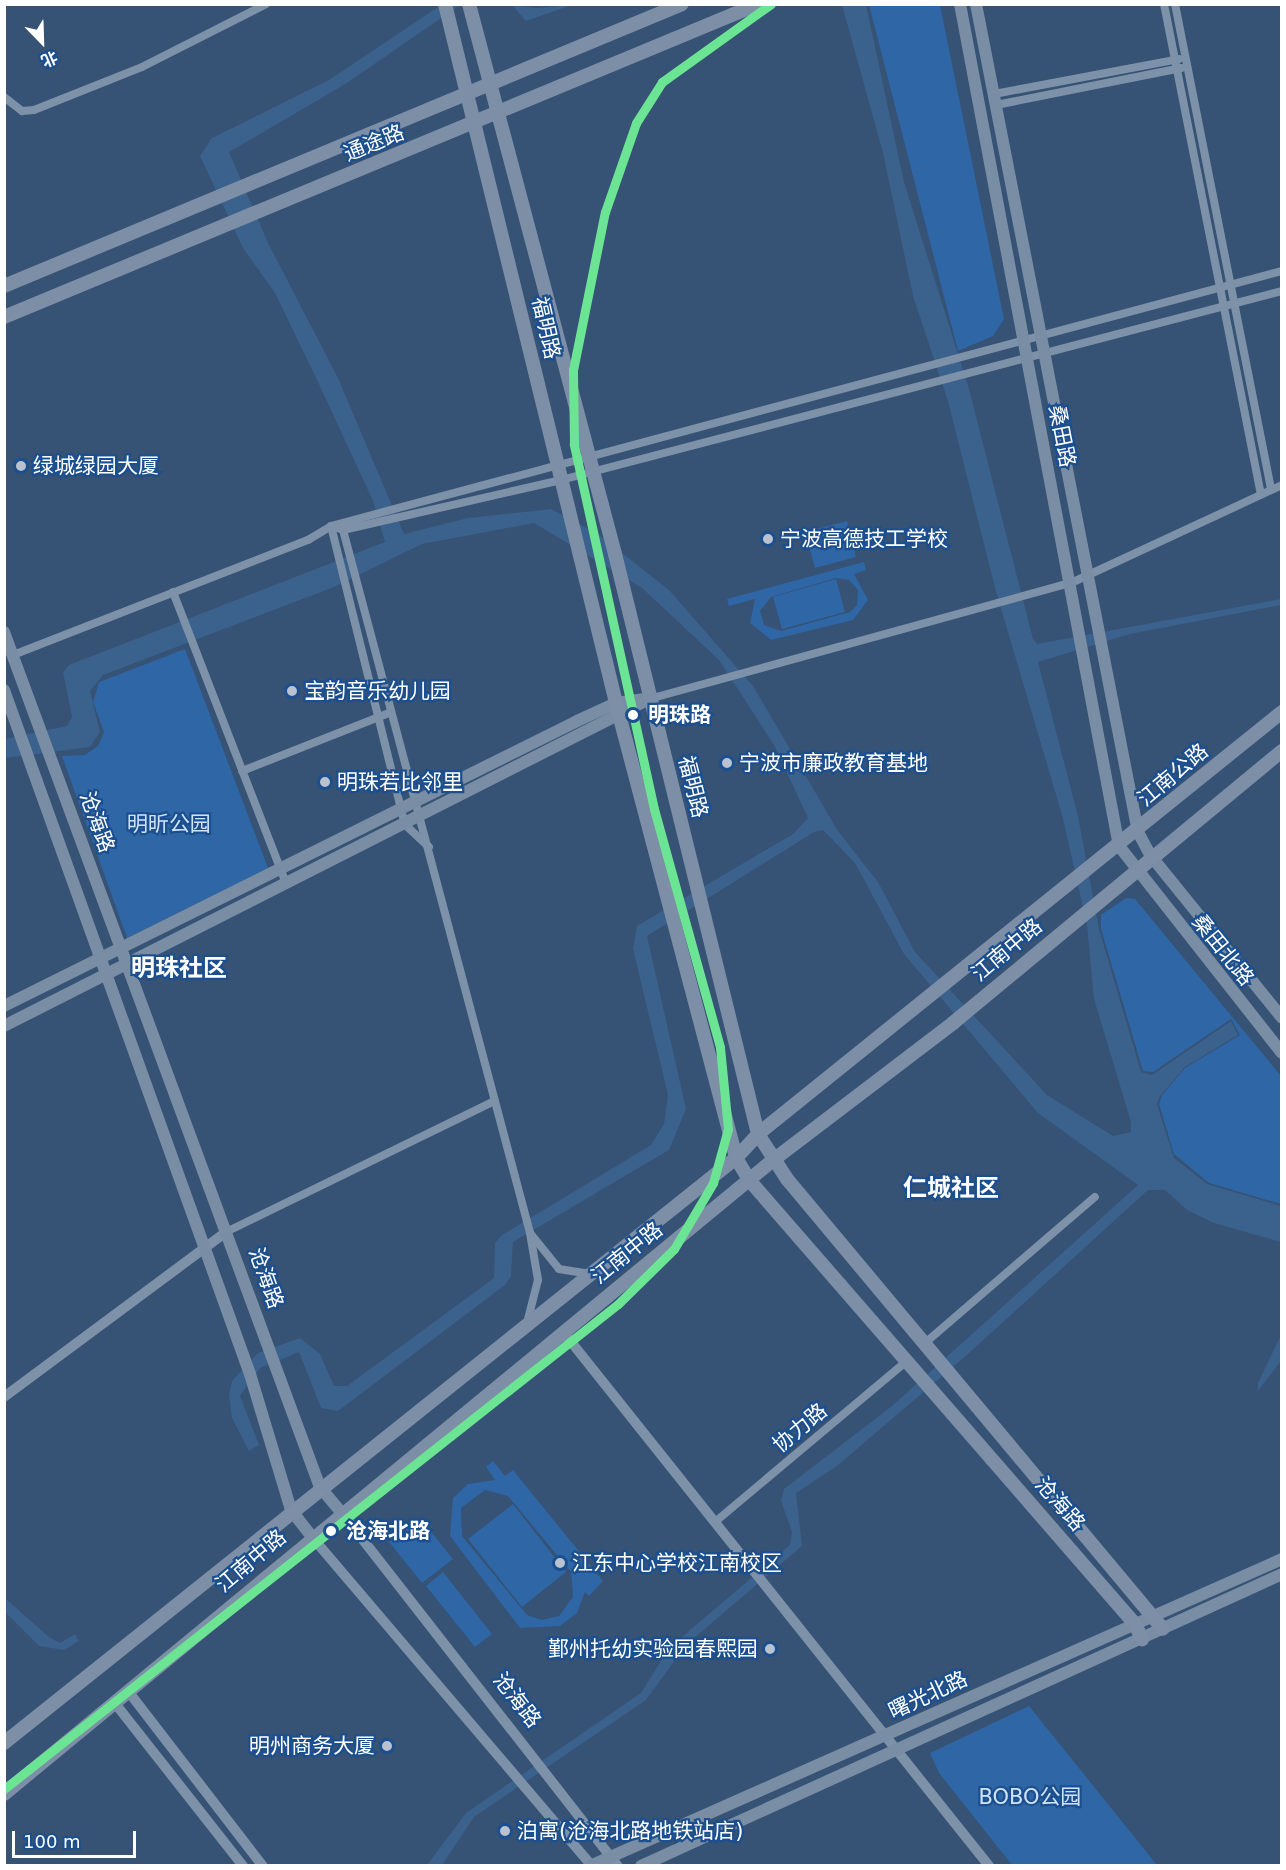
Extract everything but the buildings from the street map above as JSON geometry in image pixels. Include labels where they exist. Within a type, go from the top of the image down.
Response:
[{"type":"main road","name":"福明路","points":[[445,4],[619,717],[736,1158],[750,1181],[907,1361]]},
{"type":"main road","name":"通途路","points":[[4,285],[682,4]]},
{"type":"main road","name":"通途路","points":[[4,317],[476,125],[758,4]]},
{"type":"main road","name":"桑田路","points":[[960,4],[1119,846],[1134,871]]},
{"type":"main road","name":"桑田路","points":[[976,4],[1138,832],[1151,856]]},
{"type":"main road","name":"福明路","points":[[470,7],[497,116],[592,465],[758,1134],[772,1161],[1156,1615],[1163,1629]]},
{"type":"main road","name":"沧海路","points":[[4,632],[320,1487],[342,1513]]},
{"type":"main road","name":"沧海路","points":[[4,690],[204,1247],[291,1510],[312,1537]]},
{"type":"main road","points":[[4,1006],[616,703],[649,699]]},
{"type":"main road","points":[[4,1026],[619,717],[649,699]]},
{"type":"main road","name":"江南公路","points":[[1090,870],[1281,712]]},
{"type":"main road","name":"江南中路","points":[[4,1794],[312,1537],[772,1161],[952,1023],[1151,856],[1281,751]]},
{"type":"main road","name":"桑田北路","points":[[1151,856],[1281,1018]]},
{"type":"main road","name":"江南中路","points":[[4,1743],[291,1510],[736,1158],[758,1134],[931,999],[1090,870]]},
{"type":"main road","name":"桑田北路","points":[[1134,871],[1281,1053]]},
{"type":"main road","name":"沧海路","points":[[907,1361],[1135,1624],[1142,1639]]},
{"type":"main road","name":"曙光北路","points":[[591,1865],[615,1860],[1281,1558]]},
{"type":"main road","name":"曙光北路","points":[[641,1866],[1281,1574]]},
{"type":"street","points":[[4,97],[22,111],[34,110],[142,67],[266,4]]},
{"type":"street","points":[[1164,4],[1261,495]]},
{"type":"street","points":[[1175,4],[1271,490]]},
{"type":"street","points":[[995,100],[1187,62]]},
{"type":"street","points":[[13,655],[331,526],[559,474],[1281,271]]},
{"type":"street","points":[[559,474],[932,383],[1281,291]]},
{"type":"street","points":[[649,699],[1089,577],[1281,485]]},
{"type":"street","points":[[331,526],[343,530],[373,518]]},
{"type":"street","points":[[331,526],[341,549],[378,717],[405,825],[429,847]]},
{"type":"street","points":[[341,549],[343,530]]},
{"type":"street","points":[[349,582],[429,847],[529,1233],[538,1280],[527,1323]]},
{"type":"street","points":[[173,592],[286,884]]},
{"type":"street","points":[[242,771],[389,712]]},
{"type":"street","points":[[4,1397],[226,1232],[495,1101]]},
{"type":"street","points":[[925,1342],[1095,1197]]},
{"type":"street","points":[[529,1233],[559,1269],[589,1274]]},
{"type":"street","points":[[564,1332],[989,1866]]},
{"type":"street","name":"协力路","points":[[715,1522],[907,1361]]},
{"type":"street","name":"沧海路","points":[[342,1513],[615,1860]]},
{"type":"street","name":"沧海路","points":[[312,1537],[591,1865]]},
{"type":"street","points":[[128,1691],[263,1866]]},
{"type":"street","points":[[114,1702],[243,1866]]},
{"type":"green space","points":[[869,5],[940,5],[1004,319],[993,336],[958,351]]},
{"type":"green space","points":[[847,521],[856,557],[815,568],[805,532]]},
{"type":"green space","points":[[864,562],[866,570],[854,574],[868,600],[853,620],[771,640],[750,623],[755,599],[729,606],[727,599]],"holes":[[[836,578],[849,580],[858,590],[857,605],[850,612],[781,631],[764,625],[760,611],[771,597]]]},
{"type":"green space","points":[[836,579],[845,612],[782,629],[773,597]]},
{"type":"green space","name":"明昕公园","points":[[185,649],[268,868],[127,938],[62,756],[85,755],[98,746],[104,732],[93,702],[99,682]]},
{"type":"green space","points":[[1126,898],[1135,899],[1281,1076],[1281,1204],[1209,1183],[1174,1154],[1159,1104],[1162,1095],[1185,1068],[1240,1035],[1231,1019],[1153,1072],[1143,1071],[1101,929],[1101,915]]},
{"type":"green space","points":[[493,1461],[505,1476],[513,1470],[603,1581],[589,1596],[585,1592],[577,1613],[560,1626],[520,1628],[450,1536],[453,1498],[468,1484],[495,1480],[486,1467]],"holes":[[[485,1490],[508,1496],[571,1572],[573,1597],[559,1616],[542,1620],[527,1615],[462,1536],[461,1508]]]},
{"type":"green space","points":[[513,1504],[566,1572],[522,1607],[468,1539]]},
{"type":"green space","points":[[420,1518],[453,1559],[422,1583],[389,1542]]},
{"type":"green space","points":[[443,1572],[492,1634],[475,1647],[426,1586]]},
{"type":"green space","name":"BOBO公园","points":[[1029,1706],[1157,1865],[1012,1865],[939,1773],[930,1753]]},
{"type":"shaded area","points":[[441,5],[460,5],[347,83],[229,152],[268,243],[338,378],[404,534],[468,518],[551,509],[598,534],[669,590],[753,686],[838,831],[878,882],[915,952],[1047,1095],[1113,1136],[1131,1132],[1131,1122],[1094,999],[1087,925],[1062,815],[995,588],[948,401],[913,296],[883,153],[842,5],[866,5],[904,182],[969,389],[1033,639],[1037,644],[1281,599],[1281,605],[1130,634],[1038,662],[1078,816],[1099,929],[1141,1072],[1152,1075],[1231,1021],[1238,1035],[1185,1067],[1160,1096],[1157,1104],[1174,1158],[1207,1184],[1281,1206],[1281,1242],[1214,1223],[1187,1210],[1165,1190],[1148,1190],[968,1354],[837,1466],[796,1493],[802,1546],[686,1645],[646,1700],[474,1817],[442,1865],[427,1865],[466,1813],[641,1693],[669,1648],[790,1545],[792,1532],[781,1501],[784,1489],[892,1406],[1138,1185],[1038,1113],[904,954],[855,863],[823,830],[814,832],[647,936],[686,1109],[669,1150],[513,1242],[511,1276],[505,1285],[338,1411],[321,1408],[299,1352],[260,1368],[240,1396],[259,1445],[249,1451],[232,1418],[229,1394],[232,1381],[258,1353],[300,1338],[320,1354],[334,1386],[347,1386],[494,1278],[495,1243],[502,1235],[651,1145],[664,1124],[668,1095],[633,949],[637,926],[793,834],[808,818],[774,745],[719,660],[642,588],[534,523],[422,544],[334,587],[103,675],[90,691],[100,732],[90,747],[5,758],[4,739],[67,726],[72,717],[63,672],[69,665],[385,542],[373,501],[318,382],[275,293],[243,248],[200,156],[212,138],[329,80]]},
{"type":"shaded area","points":[[512,5],[537,8],[572,5],[526,21]]},
{"type":"shaded area","points":[[1281,1335],[1281,1361],[1258,1391],[1258,1383]]},
{"type":"shaded area","points":[[5,1598],[49,1637],[60,1643],[75,1634],[79,1641],[64,1650],[39,1646],[5,1612]]},
{"type":"transit line","points":[[4,1789],[618,1304],[674,1249],[713,1183],[728,1129],[720,1047],[654,809],[574,444],[573,370],[605,212],[636,123],[662,82],[771,4]]},
{"type":"place","name":"绿城绿园大厦","points":[[21,466]]},
{"type":"place","name":"宁波高德技工学校","points":[[768,539]]},
{"type":"place","name":"宝韵音乐幼儿园","points":[[292,691]]},
{"type":"place","name":"明珠路","points":[[633,715]]},
{"type":"place","name":"宁波市廉政教育基地","points":[[727,763]]},
{"type":"place","name":"明珠若比邻里","points":[[325,782]]},
{"type":"place","name":"沧海北路","points":[[331,1531]]},
{"type":"place","name":"江东中心学校江南校区","points":[[560,1563]]},
{"type":"place","name":"鄞州托幼实验园春熙园","points":[[770,1649]]},
{"type":"place","name":"明州商务大厦","points":[[387,1746]]},
{"type":"place","name":"泊寓(沧海北路地铁站店)","points":[[505,1831]]},
{"type":"district","name":"明珠社区","points":[[179,969]]},
{"type":"district","name":"仁城社区","points":[[951,1189]]}]
